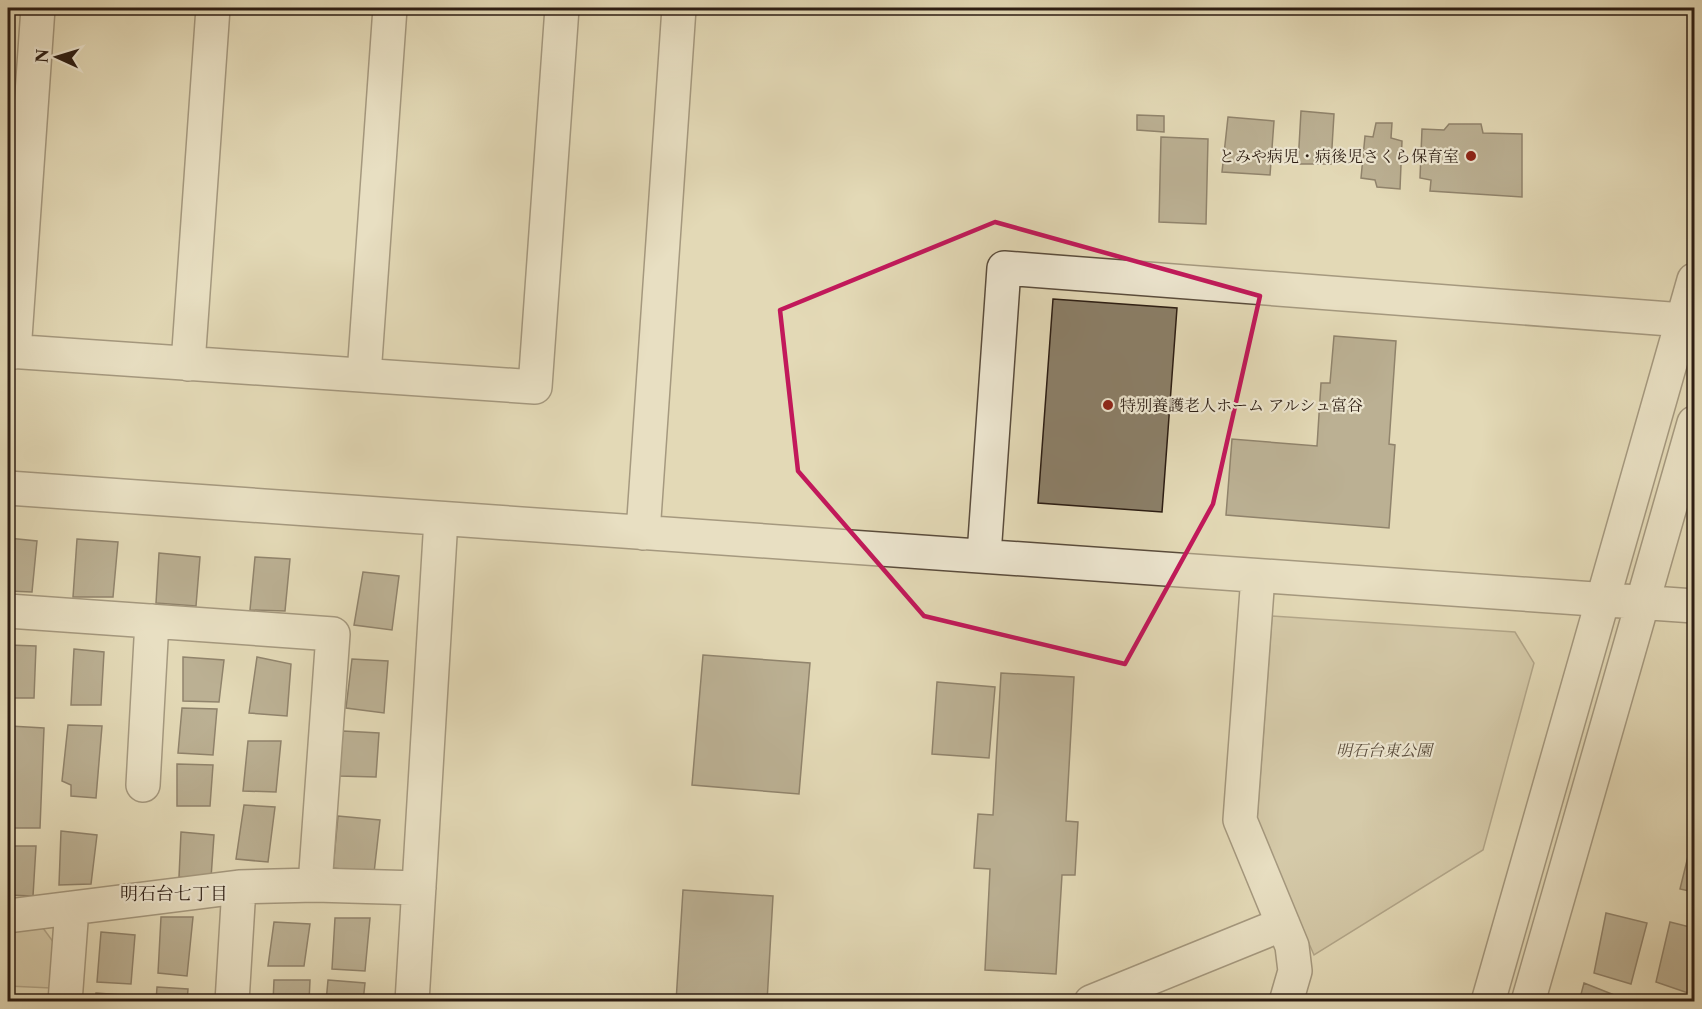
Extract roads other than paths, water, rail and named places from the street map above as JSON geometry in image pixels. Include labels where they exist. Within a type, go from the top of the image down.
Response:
[{"type":"street","points":[[38,8],[11,352],[535,387],[561,8]]},
{"type":"street","points":[[188,364],[213,8]]},
{"type":"street","points":[[364,375],[390,8]]},
{"type":"street","points":[[643,533],[679,8]]},
{"type":"street","points":[[984,555],[1004,268],[1683,320]]},
{"type":"street","points":[[1488,1002],[1695,280]]},
{"type":"street","points":[[1528,1002],[1695,423]]},
{"type":"street","points":[[8,488],[1695,606]]},
{"type":"street","points":[[412,1002],[441,519]]},
{"type":"street","points":[[1258,576],[1240,820],[1293,946],[1295,971],[1286,1002]]},
{"type":"street","points":[[8,611],[333,634],[315,885]]},
{"type":"street","points":[[143,785],[152,621]]},
{"type":"street","points":[[8,916],[239,887],[315,885],[419,888]]},
{"type":"street","points":[[232,1002],[239,887]]},
{"type":"street","points":[[65,1002],[72,908]]},
{"type":"street","points":[[1091,1002],[1283,924]]},
{"type":"place","name":"とみや病児・病後児さくら保育室","points":[[1471,156]]},
{"type":"place","name":"特別養護老人ホーム アルシュ富谷","points":[[1108,405]]},
{"type":"district","name":"明石台七丁目","points":[[174,894]]},
{"type":"park label","name":"明石台東公園","points":[[1384,750]]}]
